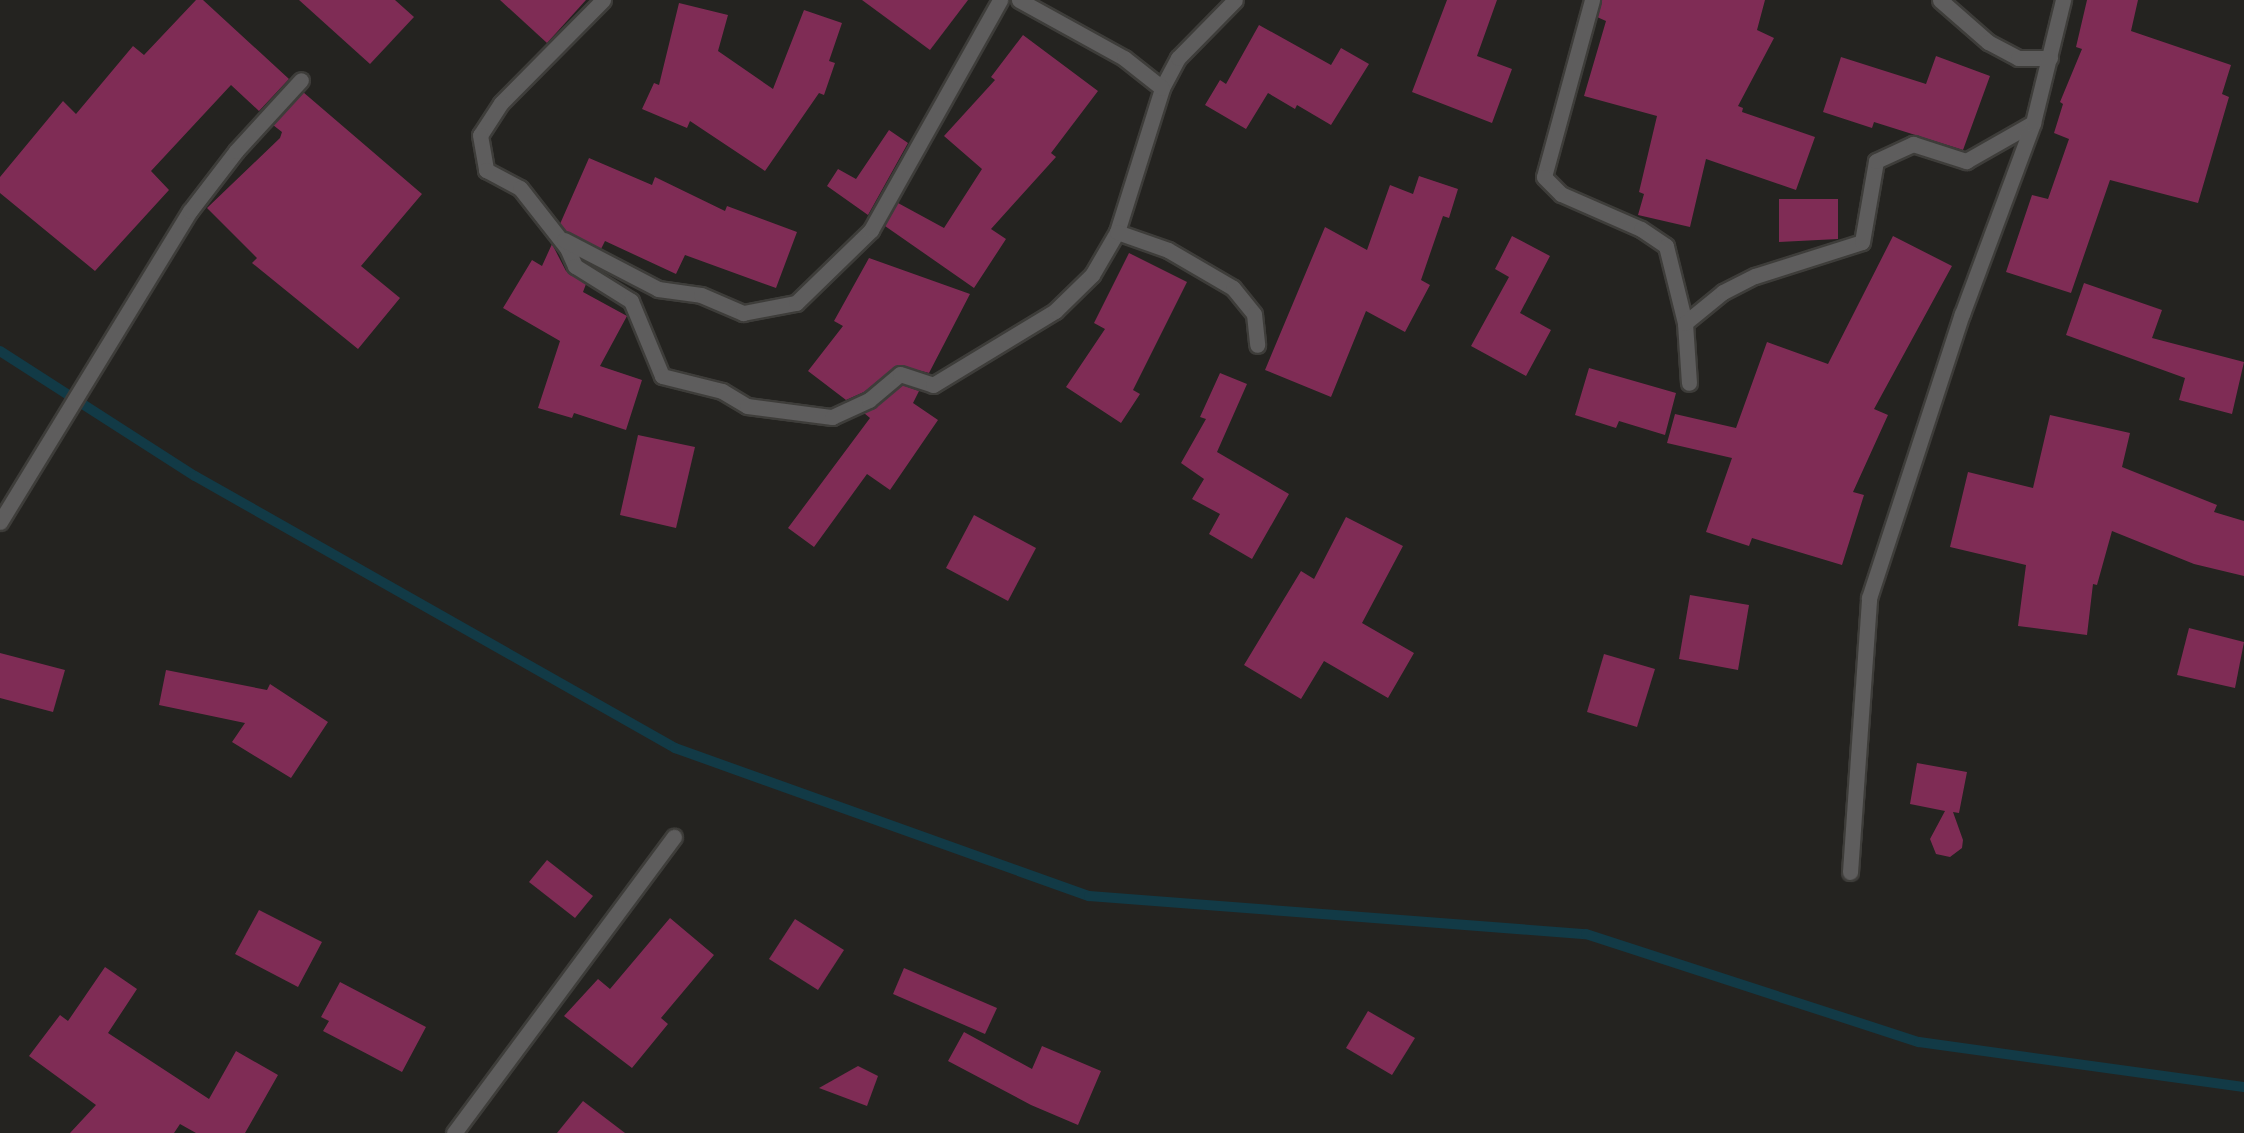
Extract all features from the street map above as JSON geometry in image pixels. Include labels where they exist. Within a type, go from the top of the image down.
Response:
[{"type":"street","points":[[603,0],[501,103],[480,135],[486,170],[520,188],[547,226],[567,248],[576,266],[631,301],[662,376],[722,391],[747,406],[832,417],[869,400],[900,374],[933,386],[1055,311],[1092,275],[1117,232],[1162,88],[1178,58],[1235,0]]},
{"type":"street","points":[[547,226],[574,248],[616,265],[658,290],[701,295],[743,313],[796,303],[872,230],[1000,0]]},
{"type":"street","points":[[1019,0],[1124,58],[1162,88]]},
{"type":"street","points":[[1592,0],[1545,177],[1561,194],[1641,229],[1666,246],[1685,323],[1689,383]]},
{"type":"street","points":[[1940,0],[1988,42],[2018,58],[2050,58]]},
{"type":"street","points":[[1850,872],[1869,598],[1962,314],[2033,123],[2063,0]]},
{"type":"street","points":[[0,522],[190,211],[236,151],[301,80]]},
{"type":"street","points":[[1685,323],[1724,292],[1755,276],[1862,242],[1876,161],[1913,144],[1966,161],[2033,123]]},
{"type":"street","points":[[1117,232],[1168,250],[1233,288],[1254,314],[1257,345]]},
{"type":"street","points":[[454,1133],[674,837]]},
{"type":"building","points":[[196,0],[203,0],[289,79],[259,111],[231,85],[151,171],[169,190],[95,271],[0,193],[0,177],[63,101],[76,114],[133,46],[144,55]]},
{"type":"building","points":[[299,0],[395,0],[414,17],[370,64]]},
{"type":"building","points":[[500,0],[586,0],[547,43]]},
{"type":"building","points":[[862,0],[968,0],[930,50]]},
{"type":"building","points":[[1447,0],[1497,0],[1477,56],[1512,69],[1492,123],[1412,92]]},
{"type":"building","points":[[1601,0],[1765,0],[1757,30],[1774,38],[1738,106],[1743,108],[1742,112],[1815,137],[1796,190],[1706,159],[1690,227],[1638,215],[1644,194],[1639,192],[1657,116],[1584,96],[1606,21],[1597,17]]},
{"type":"building","points":[[2087,0],[2138,0],[2131,31],[2231,65],[2222,94],[2229,97],[2198,203],[2110,180],[2071,293],[2006,272],[2032,195],[2048,199],[2069,139],[2054,133],[2063,104],[2060,102],[2082,49],[2076,47]]},
{"type":"building","points":[[679,3],[728,15],[718,51],[773,89],[804,10],[842,23],[829,61],[835,63],[824,95],[819,93],[765,171],[690,121],[687,128],[642,109],[654,83],[659,85]]},
{"type":"building","points":[[1259,25],[1331,65],[1341,48],[1369,64],[1331,125],[1297,105],[1295,109],[1268,93],[1246,129],[1205,105],[1220,80],[1226,84]]},
{"type":"building","points":[[1023,35],[1098,91],[1051,153],[1056,157],[991,229],[1006,239],[974,288],[885,226],[898,203],[944,228],[982,169],[944,136],[995,80],[991,77]]},
{"type":"building","points":[[1936,56],[1990,76],[1963,150],[1874,122],[1872,128],[1823,112],[1841,57],[1926,84]]},
{"type":"building","points":[[303,92],[422,194],[361,266],[400,298],[358,349],[252,263],[257,258],[207,208],[280,138],[282,132],[273,125]]},
{"type":"building","points":[[889,130],[908,143],[868,215],[827,186],[838,169],[856,179]]},
{"type":"building","points":[[589,158],[652,185],[655,177],[725,211],[727,206],[797,232],[776,288],[685,255],[676,274],[605,241],[601,249],[566,231],[560,224]]},
{"type":"building","points":[[1419,176],[1458,189],[1449,218],[1443,216],[1421,280],[1430,285],[1405,332],[1366,311],[1331,397],[1265,370],[1325,227],[1367,250],[1390,185],[1413,194]]},
{"type":"building","points":[[1779,199],[1838,199],[1838,239],[1779,242]]},
{"type":"building","points":[[1512,236],[1550,256],[1520,313],[1551,330],[1526,376],[1471,346],[1509,277],[1495,269]]},
{"type":"building","points":[[1893,236],[1952,266],[1874,409],[1888,415],[1853,492],[1864,495],[1842,565],[1752,538],[1749,546],[1706,532],[1732,458],[1667,443],[1675,414],[1736,428],[1767,342],[1828,364]]},
{"type":"building","points":[[552,244],[566,271],[586,284],[583,292],[627,316],[600,366],[642,380],[626,430],[574,413],[572,418],[538,408],[560,341],[503,308],[532,260],[542,266]]},
{"type":"building","points":[[1129,253],[1187,282],[1133,390],[1140,394],[1121,423],[1066,387],[1105,329],[1094,323]]},
{"type":"building","points":[[869,258],[970,294],[929,373],[898,365],[864,392],[846,400],[808,371],[843,326],[834,321]]},
{"type":"building","points":[[2084,283],[2162,310],[2152,338],[2244,362],[2232,414],[2179,400],[2185,378],[2066,335]]},
{"type":"building","points":[[1589,368],[1676,393],[1665,435],[1619,421],[1616,428],[1575,415]]},
{"type":"building","points":[[1220,373],[1247,384],[1217,452],[1289,494],[1252,559],[1209,534],[1220,514],[1192,499],[1204,479],[1181,463],[1206,419],[1200,417]]},
{"type":"building","points":[[902,385],[919,391],[913,403],[938,420],[890,490],[867,474],[814,547],[788,528],[870,418],[864,413]]},
{"type":"building","points":[[2050,415],[2130,433],[2122,467],[2217,505],[2214,512],[2244,521],[2244,576],[2194,564],[2112,531],[2097,585],[2093,584],[2087,635],[2018,626],[2026,565],[1950,547],[1968,472],[2033,488]]},
{"type":"building","points":[[638,435],[695,447],[676,528],[620,515]]},
{"type":"building","points":[[974,515],[1036,548],[1008,601],[946,568]]},
{"type":"building","points":[[1346,517],[1403,546],[1362,623],[1414,653],[1388,698],[1324,661],[1301,699],[1244,665],[1301,571],[1314,579]]},
{"type":"building","points":[[1690,595],[1749,605],[1738,670],[1679,659]]},
{"type":"building","points":[[2189,628],[2244,642],[2235,688],[2177,675]]},
{"type":"building","points":[[0,653],[65,670],[53,712],[0,698]]},
{"type":"building","points":[[1604,654],[1655,669],[1637,727],[1587,712]]},
{"type":"building","points":[[166,670],[267,690],[270,684],[328,722],[291,778],[232,742],[245,723],[159,705]]},
{"type":"building","points":[[1917,763],[1967,772],[1959,813],[1953,812],[1963,840],[1962,848],[1950,857],[1936,854],[1930,839],[1945,811],[1910,804]]},
{"type":"building","points":[[547,860],[593,896],[575,918],[529,882]]},
{"type":"building","points":[[259,910],[322,942],[298,987],[235,954]]},
{"type":"building","points":[[670,918],[714,955],[661,1018],[668,1024],[632,1068],[564,1016],[598,979],[610,989]]},
{"type":"building","points":[[795,919],[844,950],[818,990],[769,959]]},
{"type":"building","points":[[105,967],[137,989],[108,1033],[209,1099],[236,1051],[278,1075],[245,1133],[196,1133],[180,1124],[174,1133],[70,1133],[96,1105],[29,1056],[60,1015],[68,1021]]},
{"type":"building","points":[[904,968],[997,1008],[985,1034],[893,994]]},
{"type":"building","points":[[340,982],[426,1027],[402,1072],[323,1031],[329,1021],[321,1017]]},
{"type":"building","points":[[1368,1011],[1415,1038],[1392,1075],[1346,1048]]},
{"type":"building","points":[[964,1032],[1032,1069],[1042,1046],[1101,1071],[1078,1125],[1031,1105],[948,1061]]},
{"type":"building","points":[[858,1066],[878,1076],[867,1106],[819,1088]]},
{"type":"building","points":[[583,1101],[625,1133],[557,1133]]},
{"type":"waterway","points":[[0,351],[195,476],[675,748],[1089,896],[1586,934],[1919,1042],[2244,1087]]}]
